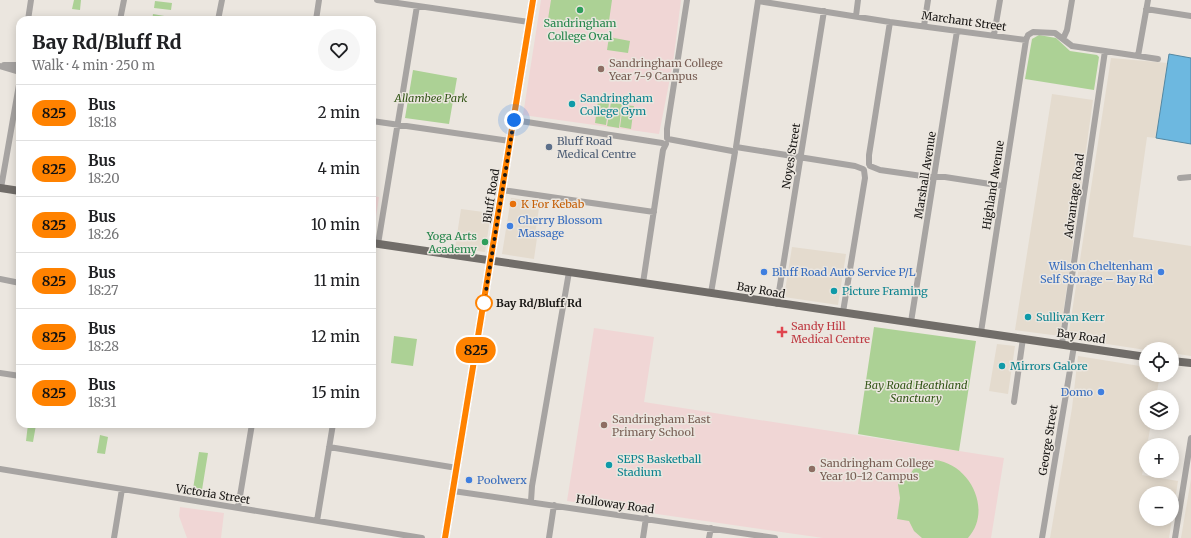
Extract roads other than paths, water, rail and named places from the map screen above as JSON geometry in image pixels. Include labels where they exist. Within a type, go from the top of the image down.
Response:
[{"type":"main road","name":"Bluff Road","points":[[445,538],[492,261],[533,0]]},
{"type":"main road","points":[[0,188],[16,190]]},
{"type":"main road","name":"Bay Road","points":[[376,244],[643,282],[777,304],[843,312],[1139,356]]},
{"type":"main road","points":[[1179,361],[1191,363]]},
{"type":"street","points":[[29,16],[31,0]]},
{"type":"street","points":[[121,16],[124,0]]},
{"type":"street","points":[[219,16],[222,0]]},
{"type":"street","points":[[317,16],[319,0]]},
{"type":"street","points":[[377,0],[530,22]]},
{"type":"street","points":[[643,282],[688,0]]},
{"type":"street","points":[[856,16],[858,0]]},
{"type":"street","points":[[924,26],[928,0]]},
{"type":"street","points":[[994,35],[1000,0]]},
{"type":"street","points":[[1060,36],[1066,33],[1072,0]]},
{"type":"street","points":[[1138,56],[1148,0]]},
{"type":"street","points":[[711,293],[758,1]]},
{"type":"street","name":"Marchant Street","points":[[758,1],[787,3],[890,22],[1026,40]]},
{"type":"street","points":[[376,239],[398,124],[416,6]]},
{"type":"street","points":[[1146,9],[1191,16]]},
{"type":"street","name":"Noyes Street","points":[[777,304],[824,11]]},
{"type":"street","points":[[843,312],[890,22]]},
{"type":"street","name":"Marshall Avenue","points":[[911,322],[957,31]]},
{"type":"street","points":[[1026,40],[1029,34],[1035,31],[1060,36],[1072,46],[1158,59]]},
{"type":"street","name":"Highland Avenue","points":[[981,332],[1026,40]]},
{"type":"street","name":"Advantage Road","points":[[1062,344],[1105,51]]},
{"type":"street","points":[[0,66],[16,67]]},
{"type":"street","points":[[0,188],[16,92]]},
{"type":"street","points":[[514,120],[665,142],[745,150],[1003,186]]},
{"type":"street","points":[[376,121],[510,141]]},
{"type":"street","points":[[1180,178],[1191,177]]},
{"type":"street","points":[[502,190],[654,212]]},
{"type":"street","points":[[529,501],[569,272]]},
{"type":"street","points":[[0,279],[16,281]]},
{"type":"street","points":[[1014,402],[1023,338]]},
{"type":"street","name":"George Street","points":[[1042,538],[1074,346]]},
{"type":"street","points":[[0,373],[16,375]]},
{"type":"street","points":[[238,508],[251,428]]},
{"type":"street","points":[[317,521],[332,428]]},
{"type":"street","points":[[1175,538],[1191,438]]},
{"type":"street","points":[[329,447],[457,468]]},
{"type":"street","name":"Victoria Street","points":[[0,469],[422,538]]},
{"type":"street","points":[[114,538],[122,489]]},
{"type":"street","name":"Holloway Road","points":[[453,490],[775,538]]},
{"type":"street","points":[[549,538],[554,505]]},
{"type":"street","points":[[643,538],[646,518]]},
{"type":"street","points":[[709,538],[711,528]]},
{"type":"water","points":[[1169,54],[1191,58],[1191,144],[1156,138]]},
{"type":"place","name":"Sandringham College Oval","points":[[580,10]]},
{"type":"place","name":"Sandringham College Year 7-9 Campus","points":[[601,69]]},
{"type":"place","name":"Sandringham College Gym","points":[[572,104]]},
{"type":"place","name":"Bluff Road Medical Centre","points":[[549,147]]},
{"type":"place","name":"K For Kebab","points":[[513,204]]},
{"type":"place","name":"Cherry Blossom Massage","points":[[510,226]]},
{"type":"place","name":"Yoga Arts Academy","points":[[485,242]]},
{"type":"place","name":"Bluff Road Auto Service P/L","points":[[764,272]]},
{"type":"place","name":"Wilson Cheltenham Self Storage – Bay Rd","points":[[1161,272]]},
{"type":"place","name":"Picture Framing","points":[[834,291]]},
{"type":"place","name":"Bay Rd/Bluff Rd","points":[[484,303]]},
{"type":"place","name":"Sullivan Kerr","points":[[1028,317]]},
{"type":"place","name":"Sandy Hill Medical Centre","points":[[782,332]]},
{"type":"place","name":"Mirrors Galore","points":[[1002,366]]},
{"type":"place","name":"Domo","points":[[1101,392]]},
{"type":"place","name":"Sandringham East Primary School","points":[[604,425]]},
{"type":"place","name":"SEPS Basketball Stadium","points":[[609,465]]},
{"type":"place","name":"Sandringham College Year 10-12 Campus","points":[[812,469]]},
{"type":"place","name":"Poolwerx","points":[[469,480]]},
{"type":"park label","name":"Allambee Park","points":[[431,98]]},
{"type":"park label","name":"Bay Road Heathland Sanctuary","points":[[916,391]]}]
